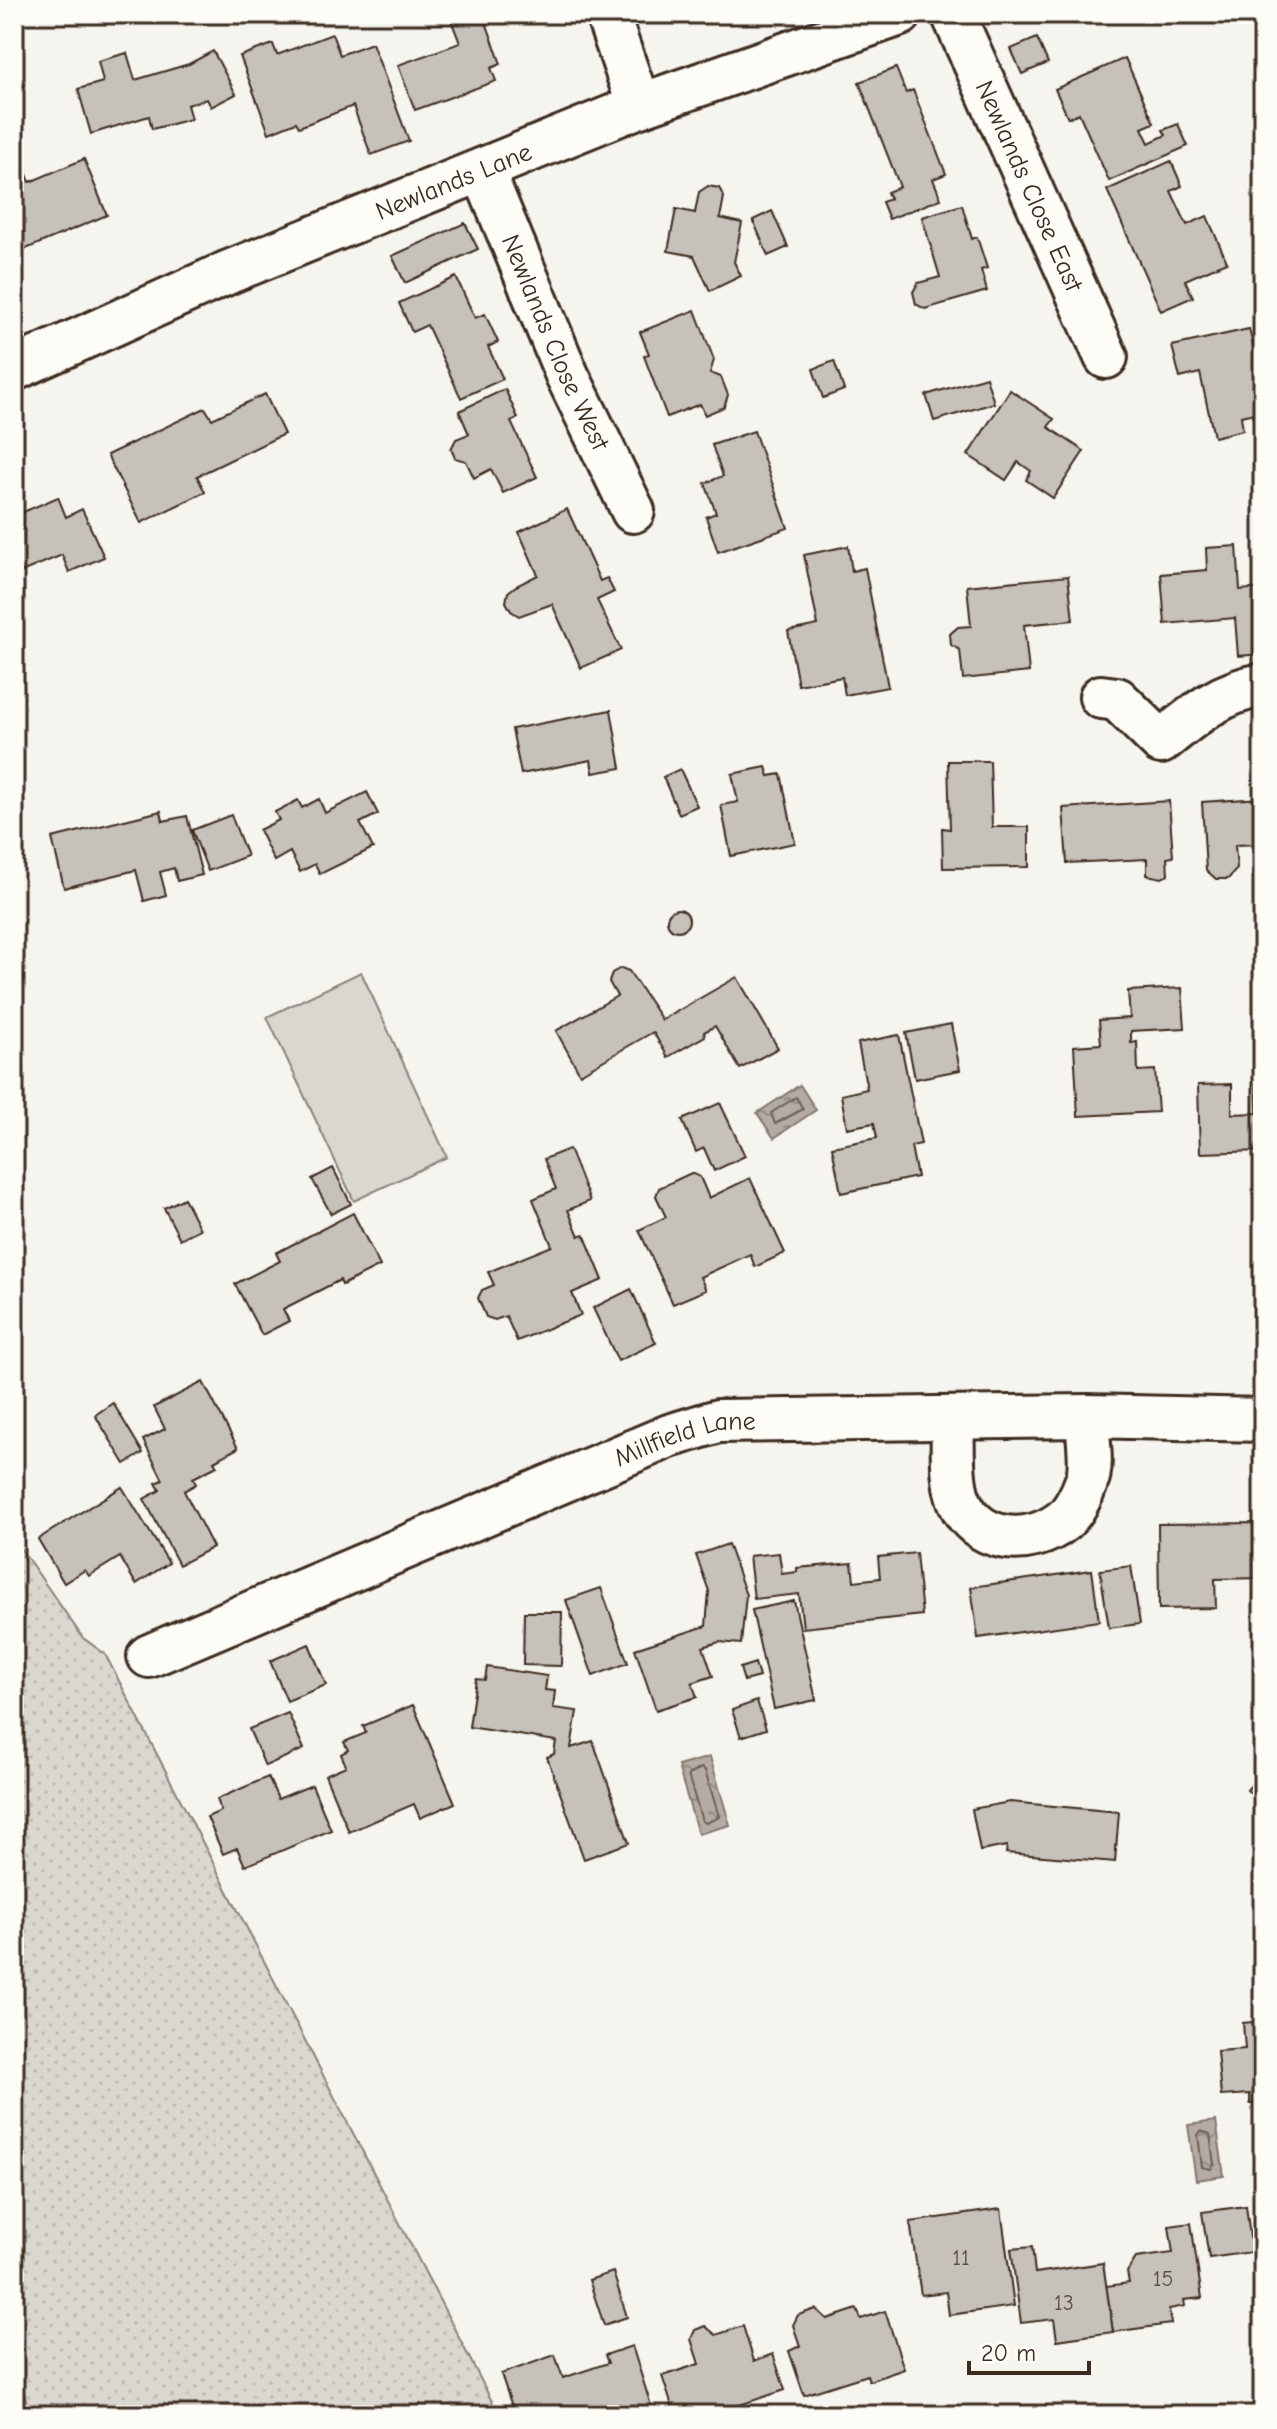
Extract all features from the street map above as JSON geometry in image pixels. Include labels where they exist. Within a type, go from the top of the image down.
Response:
[{"type":"street","points":[[607,14],[639,106]]},
{"type":"street","name":"Newlands Lane","points":[[14,369],[229,272],[639,106],[900,14]]},
{"type":"street","name":"Newlands Close East","points":[[953,14],[1106,357]]},
{"type":"street","name":"Newlands Close West","points":[[483,171],[567,375],[633,511]]},
{"type":"street","points":[[1101,697],[1117,699],[1161,742],[1213,700],[1263,685]]},
{"type":"street","points":[[952,1418],[956,1495],[964,1513],[988,1533],[1013,1540],[1039,1533],[1064,1519],[1079,1498],[1088,1480],[1087,1416]]},
{"type":"street","name":"Millfield Lane","points":[[149,1656],[681,1432],[718,1421],[1087,1416],[1263,1420]]},
{"type":"shaded area","points":[[361,972],[447,1157],[354,1201],[267,1017]]},
{"type":"shaded area","points":[[14,1539],[83,1638],[105,1654],[499,2415],[31,2415],[14,2364]]},
{"type":"water","points":[[800,1085],[816,1110],[774,1138],[757,1113]]},
{"type":"water","points":[[710,1757],[730,1825],[698,1834],[678,1766]]},
{"type":"water","points":[[1216,2121],[1224,2176],[1196,2180],[1188,2125]]},
{"type":"building","points":[[468,14],[483,14],[501,64],[491,68],[496,81],[415,110],[398,65],[460,43],[451,20]]},
{"type":"building","points":[[332,34],[340,55],[372,43],[409,141],[371,155],[353,106],[299,127],[296,122],[269,133],[240,56],[273,44],[277,55]]},
{"type":"building","points":[[1037,38],[1048,63],[1022,74],[1011,49]]},
{"type":"building","points":[[213,51],[236,94],[211,107],[207,99],[187,105],[191,119],[152,129],[149,116],[91,134],[78,89],[103,82],[98,61],[127,53],[135,80],[189,64]]},
{"type":"building","points":[[1125,58],[1154,123],[1142,128],[1149,143],[1166,135],[1163,130],[1178,124],[1188,146],[1109,181],[1079,113],[1068,118],[1055,89]]},
{"type":"building","points":[[896,68],[906,93],[913,90],[946,174],[933,179],[941,199],[889,219],[882,202],[890,199],[887,192],[900,187],[859,82]]},
{"type":"building","points":[[19,154],[30,182],[84,159],[107,215],[14,254],[14,156]]},
{"type":"building","points":[[1171,161],[1182,186],[1171,191],[1187,225],[1207,216],[1227,262],[1185,280],[1193,297],[1161,311],[1107,190]]},
{"type":"building","points":[[708,186],[719,188],[724,197],[720,218],[742,223],[734,262],[741,276],[710,291],[694,256],[668,251],[676,209],[695,213],[699,192]]},
{"type":"building","points":[[962,205],[972,239],[977,237],[987,268],[981,270],[987,291],[925,309],[916,304],[913,292],[918,283],[940,277],[922,217]]},
{"type":"building","points":[[772,211],[788,247],[768,256],[753,220]]},
{"type":"building","points":[[465,223],[478,249],[405,283],[392,256]]},
{"type":"building","points":[[456,277],[475,318],[485,314],[498,342],[488,347],[503,379],[461,398],[427,325],[412,332],[399,303]]},
{"type":"building","points":[[695,310],[714,360],[710,373],[721,377],[728,395],[724,407],[705,415],[700,404],[667,417],[644,356],[649,354],[640,332]]},
{"type":"building","points":[[1249,329],[1263,384],[1263,411],[1241,416],[1243,430],[1214,437],[1200,373],[1180,378],[1172,346]]},
{"type":"building","points":[[834,361],[844,390],[823,398],[813,369]]},
{"type":"building","points":[[986,377],[994,403],[934,421],[926,395]]},
{"type":"building","points":[[505,389],[518,418],[511,422],[537,477],[503,493],[491,469],[474,478],[466,461],[455,458],[451,449],[456,439],[469,434],[459,411]]},
{"type":"building","points":[[1010,390],[1054,419],[1048,427],[1084,451],[1053,498],[1026,480],[1031,471],[1018,462],[1006,480],[968,455]]},
{"type":"building","points":[[265,394],[284,434],[197,476],[205,492],[141,523],[107,455],[205,408],[212,419]]},
{"type":"building","points":[[754,431],[788,528],[718,552],[706,517],[716,513],[705,483],[723,476],[712,445]]},
{"type":"building","points":[[58,497],[66,517],[82,509],[104,557],[69,572],[62,555],[14,575],[14,516]]},
{"type":"building","points":[[567,509],[600,581],[607,578],[614,592],[597,600],[621,650],[581,668],[552,604],[519,616],[511,611],[506,602],[508,592],[538,575],[519,532]]},
{"type":"building","points":[[848,546],[852,571],[865,568],[888,687],[845,695],[842,677],[798,685],[788,631],[818,625],[804,555]]},
{"type":"building","points":[[1237,546],[1240,590],[1263,588],[1263,654],[1238,656],[1235,618],[1165,624],[1161,574],[1207,570],[1206,548]]},
{"type":"building","points":[[1068,576],[1073,620],[1024,625],[1029,672],[963,679],[960,650],[951,645],[950,634],[958,627],[971,626],[967,586]]},
{"type":"building","points":[[611,710],[621,768],[593,773],[591,760],[521,774],[512,729]]},
{"type":"building","points":[[1259,758],[1263,758],[1263,844],[1235,845],[1237,869],[1228,879],[1216,879],[1206,870],[1202,802],[1261,798]]},
{"type":"building","points":[[948,761],[990,761],[992,827],[1029,827],[1029,867],[943,868],[942,828],[950,829]]},
{"type":"building","points":[[766,767],[769,776],[781,774],[795,843],[731,856],[721,805],[738,802],[732,774]]},
{"type":"building","points":[[680,769],[697,806],[679,814],[663,777]]},
{"type":"building","points":[[367,792],[378,814],[360,823],[373,848],[320,874],[315,864],[300,872],[290,852],[274,861],[259,830],[279,820],[275,812],[298,800],[302,808],[319,799],[325,813]]},
{"type":"building","points":[[1169,801],[1173,857],[1167,858],[1168,874],[1162,878],[1147,875],[1147,859],[1067,863],[1063,808]]},
{"type":"building","points":[[161,811],[163,821],[187,816],[202,875],[177,881],[174,868],[160,872],[166,895],[144,901],[136,870],[64,888],[52,838]]},
{"type":"building","points":[[231,815],[247,856],[208,871],[192,830]]},
{"type":"building","points":[[678,909],[686,912],[689,920],[686,928],[678,931],[670,928],[667,920],[670,912]]},
{"type":"building","points":[[621,968],[629,971],[662,1020],[737,977],[778,1048],[740,1069],[715,1026],[704,1032],[705,1036],[668,1057],[653,1032],[580,1074],[556,1031],[617,996],[609,982],[612,973]]},
{"type":"building","points":[[1182,988],[1185,1028],[1131,1031],[1131,1043],[1137,1042],[1138,1071],[1155,1070],[1158,1112],[1078,1116],[1074,1046],[1101,1044],[1099,1020],[1130,1018],[1128,991]]},
{"type":"building","points":[[951,1024],[960,1070],[915,1079],[906,1033]]},
{"type":"building","points":[[899,1035],[921,1144],[911,1146],[917,1177],[841,1193],[832,1147],[877,1138],[874,1123],[847,1128],[841,1095],[867,1089],[858,1043]]},
{"type":"building","points":[[1256,1083],[1263,1083],[1263,1151],[1200,1153],[1198,1085],[1232,1084],[1232,1114],[1257,1113]]},
{"type":"building","points":[[720,1103],[745,1156],[714,1171],[704,1148],[696,1152],[682,1120]]},
{"type":"building","points":[[569,1149],[590,1201],[568,1210],[579,1236],[584,1234],[603,1280],[572,1293],[581,1315],[517,1341],[506,1316],[495,1320],[486,1317],[478,1298],[482,1290],[494,1285],[488,1272],[552,1246],[533,1199],[556,1189],[544,1159]]},
{"type":"building","points":[[333,1168],[351,1204],[331,1214],[312,1179]]},
{"type":"building","points":[[691,1173],[700,1177],[709,1198],[750,1178],[785,1253],[755,1267],[750,1254],[700,1277],[706,1290],[673,1304],[639,1230],[666,1217],[656,1196],[659,1188]]},
{"type":"building","points":[[184,1198],[200,1229],[180,1239],[164,1208]]},
{"type":"building","points":[[353,1213],[380,1266],[342,1285],[340,1280],[283,1309],[289,1321],[262,1335],[235,1284],[280,1261],[276,1253]]},
{"type":"building","points":[[631,1289],[656,1343],[618,1361],[593,1308]]},
{"type":"building","points":[[203,1382],[238,1448],[214,1461],[217,1466],[193,1478],[196,1484],[184,1491],[213,1547],[179,1565],[144,1499],[160,1490],[156,1483],[163,1480],[143,1440],[165,1429],[154,1407]]},
{"type":"building","points":[[113,1403],[143,1453],[125,1464],[95,1415]]},
{"type":"building","points":[[122,1487],[169,1563],[136,1584],[120,1557],[89,1576],[85,1570],[64,1583],[38,1539]]},
{"type":"building","points":[[1263,1523],[1263,1578],[1215,1579],[1216,1608],[1159,1609],[1158,1524]]},
{"type":"building","points":[[728,1544],[746,1595],[741,1644],[719,1642],[703,1647],[713,1676],[692,1683],[697,1697],[656,1710],[635,1649],[706,1626],[709,1591],[696,1555]]},
{"type":"building","points":[[779,1553],[782,1574],[797,1572],[797,1568],[852,1563],[854,1581],[880,1578],[878,1557],[916,1553],[922,1615],[803,1628],[799,1594],[754,1599],[749,1556]]},
{"type":"building","points":[[1131,1566],[1140,1624],[1109,1628],[1100,1570]]},
{"type":"building","points":[[1092,1570],[1099,1621],[978,1638],[971,1587]]},
{"type":"building","points":[[601,1588],[628,1663],[593,1676],[566,1600]]},
{"type":"building","points":[[794,1601],[816,1700],[774,1709],[752,1610]]},
{"type":"building","points":[[524,1612],[562,1612],[561,1666],[523,1665]]},
{"type":"building","points":[[309,1644],[326,1685],[287,1701],[270,1661]]},
{"type":"building","points":[[755,1663],[759,1677],[744,1681],[740,1668]]},
{"type":"building","points":[[487,1667],[547,1676],[545,1690],[555,1691],[553,1708],[577,1711],[571,1748],[593,1741],[629,1843],[584,1859],[547,1757],[554,1754],[556,1741],[469,1727],[476,1679],[485,1680]]},
{"type":"building","points":[[757,1701],[766,1729],[741,1737],[732,1710]]},
{"type":"building","points":[[413,1705],[455,1803],[420,1818],[414,1804],[349,1832],[325,1775],[346,1766],[341,1754],[348,1750],[344,1742],[366,1733],[363,1726]]},
{"type":"building","points":[[288,1713],[304,1749],[265,1766],[249,1729]]},
{"type":"building","points":[[1263,1771],[1263,1804],[1247,1790]]},
{"type":"building","points":[[268,1777],[278,1799],[312,1785],[331,1830],[245,1866],[237,1848],[223,1854],[207,1817],[221,1811],[217,1799]]},
{"type":"building","points":[[1010,1802],[1119,1812],[1115,1862],[1006,1853],[1007,1846],[980,1851],[972,1809]]},
{"type":"building","points":[[1263,2021],[1263,2103],[1250,2104],[1250,2094],[1221,2096],[1217,2051],[1245,2049],[1243,2023]]},
{"type":"building","points":[[1246,2206],[1252,2252],[1209,2258],[1202,2212]]},
{"type":"building","points":[[1001,2209],[1014,2306],[949,2315],[946,2292],[921,2295],[910,2222]]},
{"type":"building","points":[[1191,2223],[1202,2298],[1184,2300],[1185,2306],[1169,2309],[1171,2324],[1113,2332],[1106,2286],[1129,2283],[1127,2272],[1136,2258],[1173,2253],[1169,2226]]},
{"type":"building","points":[[1032,2247],[1035,2273],[1103,2263],[1113,2332],[1057,2340],[1054,2319],[1021,2323],[1011,2249]]},
{"type":"building","points":[[613,2272],[627,2317],[604,2325],[589,2280]]},
{"type":"building","points":[[816,2309],[827,2319],[857,2309],[861,2319],[885,2311],[904,2369],[869,2381],[867,2375],[804,2395],[789,2351],[800,2346],[793,2325],[798,2315]]},
{"type":"building","points":[[705,2326],[716,2335],[743,2326],[754,2361],[773,2354],[785,2390],[709,2415],[675,2415],[662,2376],[699,2364],[691,2339],[695,2330]]},
{"type":"building","points":[[632,2346],[654,2415],[515,2415],[501,2374],[555,2355],[563,2378],[608,2363],[605,2355]]}]
